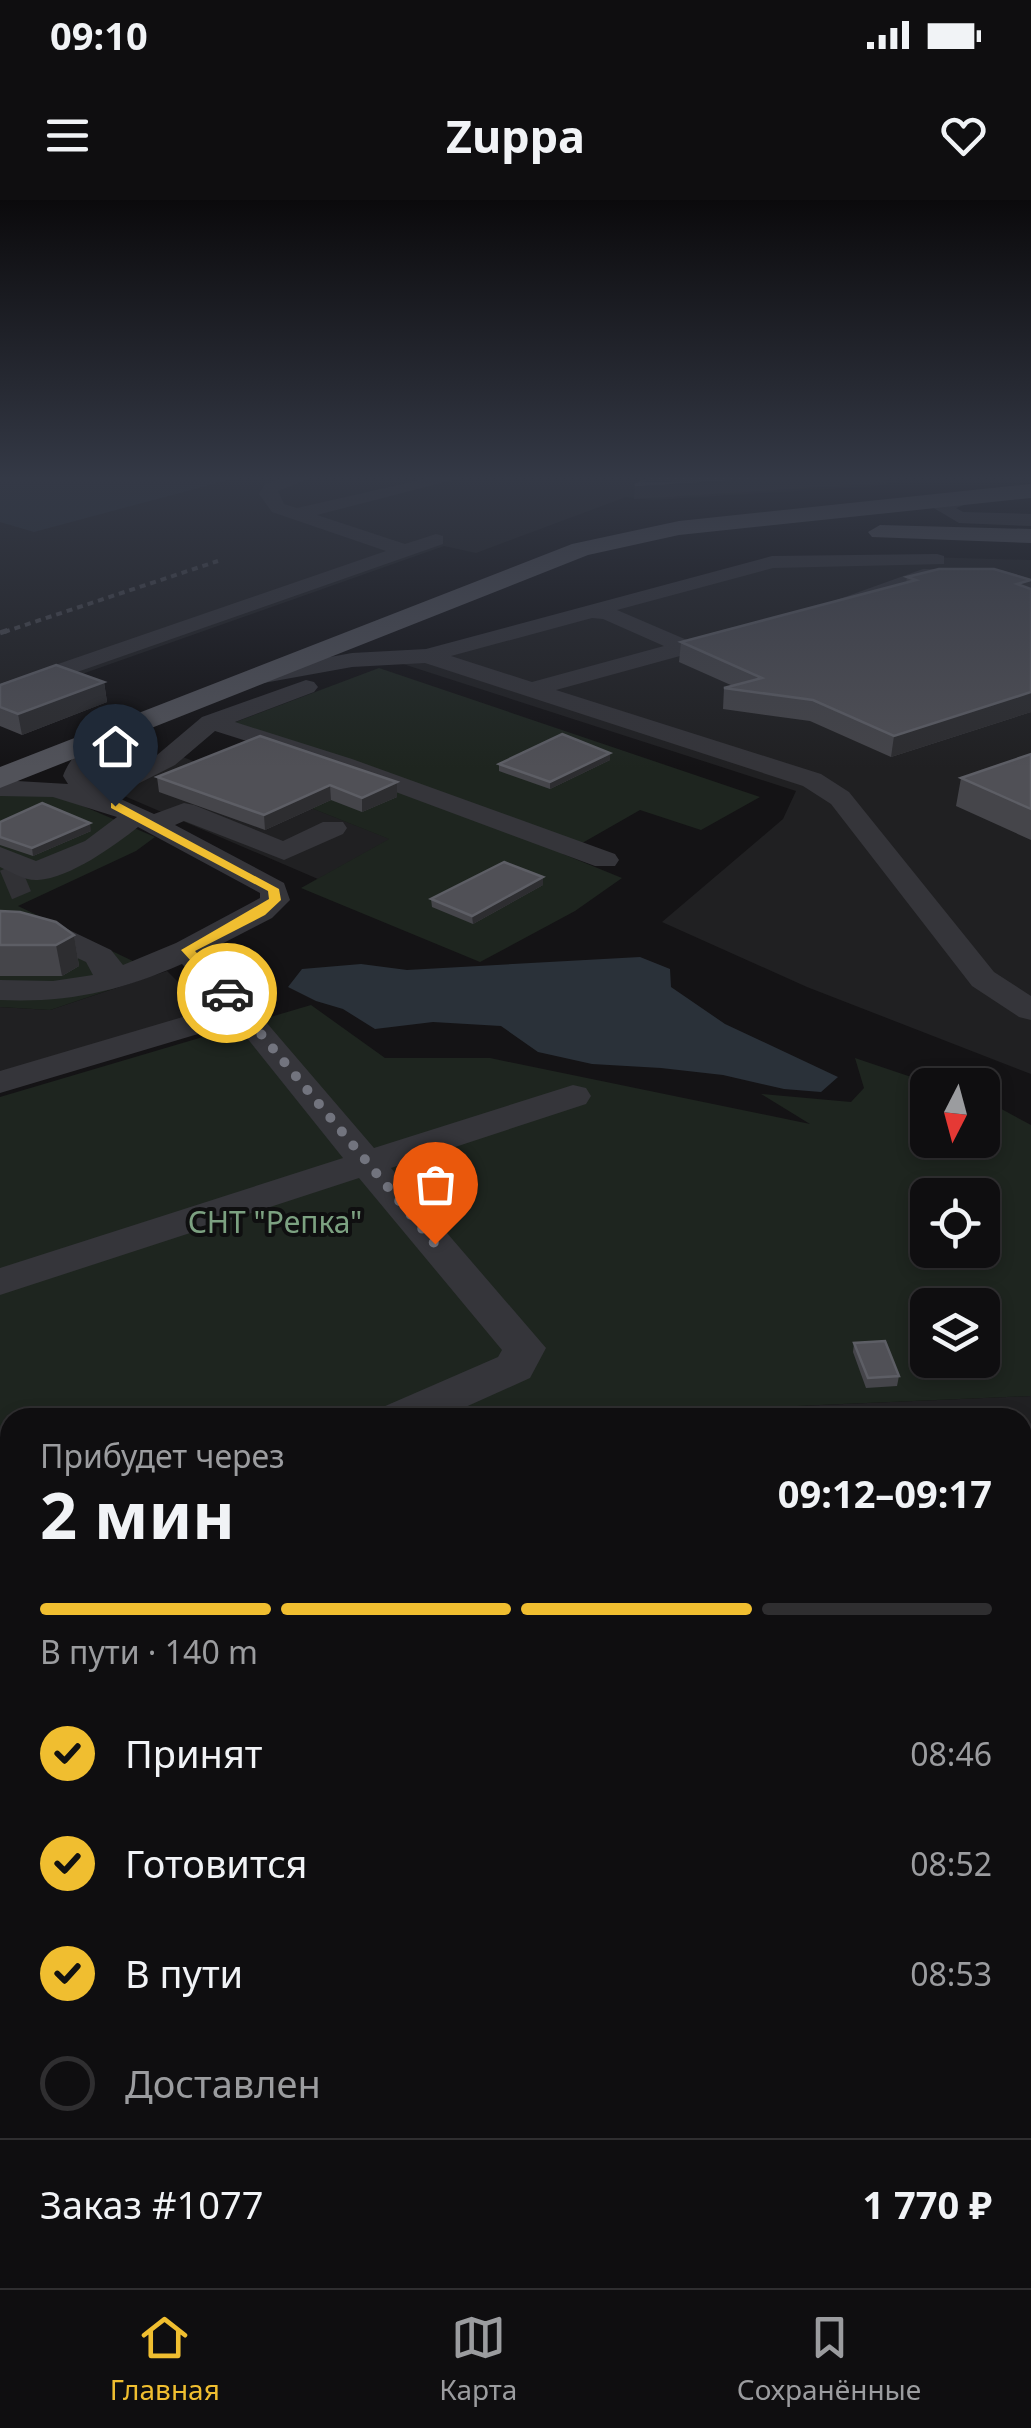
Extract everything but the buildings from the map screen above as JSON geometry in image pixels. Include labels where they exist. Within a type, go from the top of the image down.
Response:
[{"type":"main road","points":[[0,754],[468,573]]},
{"type":"main road","points":[[0,778],[513,573]]},
{"type":"main road","points":[[448,599],[526,573]]},
{"type":"street","points":[[0,692],[336,573]]},
{"type":"street","points":[[600,612],[606,606],[729,573]]},
{"type":"street","points":[[904,573],[914,577]]},
{"type":"street","points":[[822,610],[872,596],[914,577],[959,573]]},
{"type":"street","points":[[970,573],[1001,576],[1031,585]]},
{"type":"street","points":[[244,680],[352,660],[427,656],[600,612],[685,647]]},
{"type":"street","points":[[528,690],[749,630]]},
{"type":"street","points":[[427,656],[812,780],[840,798],[983,979],[1031,1010]]},
{"type":"street","points":[[94,796],[166,760],[211,722],[357,668],[384,667],[752,787]]},
{"type":"street","points":[[94,796],[76,776],[82,760],[140,722]]},
{"type":"street","points":[[211,722],[344,764],[605,860]]},
{"type":"street","points":[[0,788],[44,786],[94,796],[284,851],[333,828]]},
{"type":"street","points":[[11,872],[95,847],[158,812]]},
{"type":"street","points":[[0,990],[52,994],[124,978],[261,912],[275,900],[274,889],[158,812]]},
{"type":"street","points":[[37,931],[100,957],[104,968],[124,978]]},
{"type":"street","points":[[187,950],[242,1010],[524,1348],[515,1367],[421,1408]]},
{"type":"street","points":[[0,1082],[242,1010]]},
{"type":"street","points":[[0,1282],[573,1096]]},
{"type":"shaded area","points":[[0,573],[366,573],[0,703]]},
{"type":"shaded area","points":[[720,573],[1031,573],[1031,1074],[807,987],[662,922],[783,819],[796,791],[403,664]]},
{"type":"shaded area","points":[[183,757],[390,839],[318,879],[122,795],[122,788]]},
{"type":"shaded area","points":[[640,957],[670,969],[671,987],[725,1024],[838,1077],[821,1092],[784,1089],[723,1075],[592,1064],[538,1052],[501,1026],[433,1022],[375,1029],[343,1009],[288,987],[302,969],[361,964],[407,970]]},
{"type":"shaded area","points":[[167,971],[207,1011],[0,1072],[0,1007],[50,1010]]},
{"type":"shaded area","points":[[1031,1396],[1031,1408],[747,1408]]},
{"type":"green space","points":[[379,668],[760,797],[701,830],[640,810],[563,854],[622,878],[575,911],[480,962],[301,888],[389,839],[246,782],[312,753],[233,723]]},
{"type":"green space","points":[[0,792],[62,797],[155,837],[136,851],[18,906],[139,964],[151,976],[50,1010],[0,1007]]},
{"type":"green space","name":"СНТ \"Репка\"","points":[[311,1005],[385,1058],[490,1058],[810,1124],[761,1094],[851,1102],[864,1088],[855,1058],[910,1077],[910,1158],[1000,1158],[1000,1108],[1031,1125],[1031,1396],[747,1408],[0,1408],[0,1097]]},
{"type":"tunnel","points":[[6,885],[25,877]]},
{"type":"railway","points":[[4,632],[181,573]]},
{"type":"railway","points":[[0,633],[12,629]]},
{"type":"way so far","points":[[227,993],[435,1244]]},
{"type":"route","points":[[115,806],[274,889],[275,900],[261,912],[187,950],[227,993]]}]
